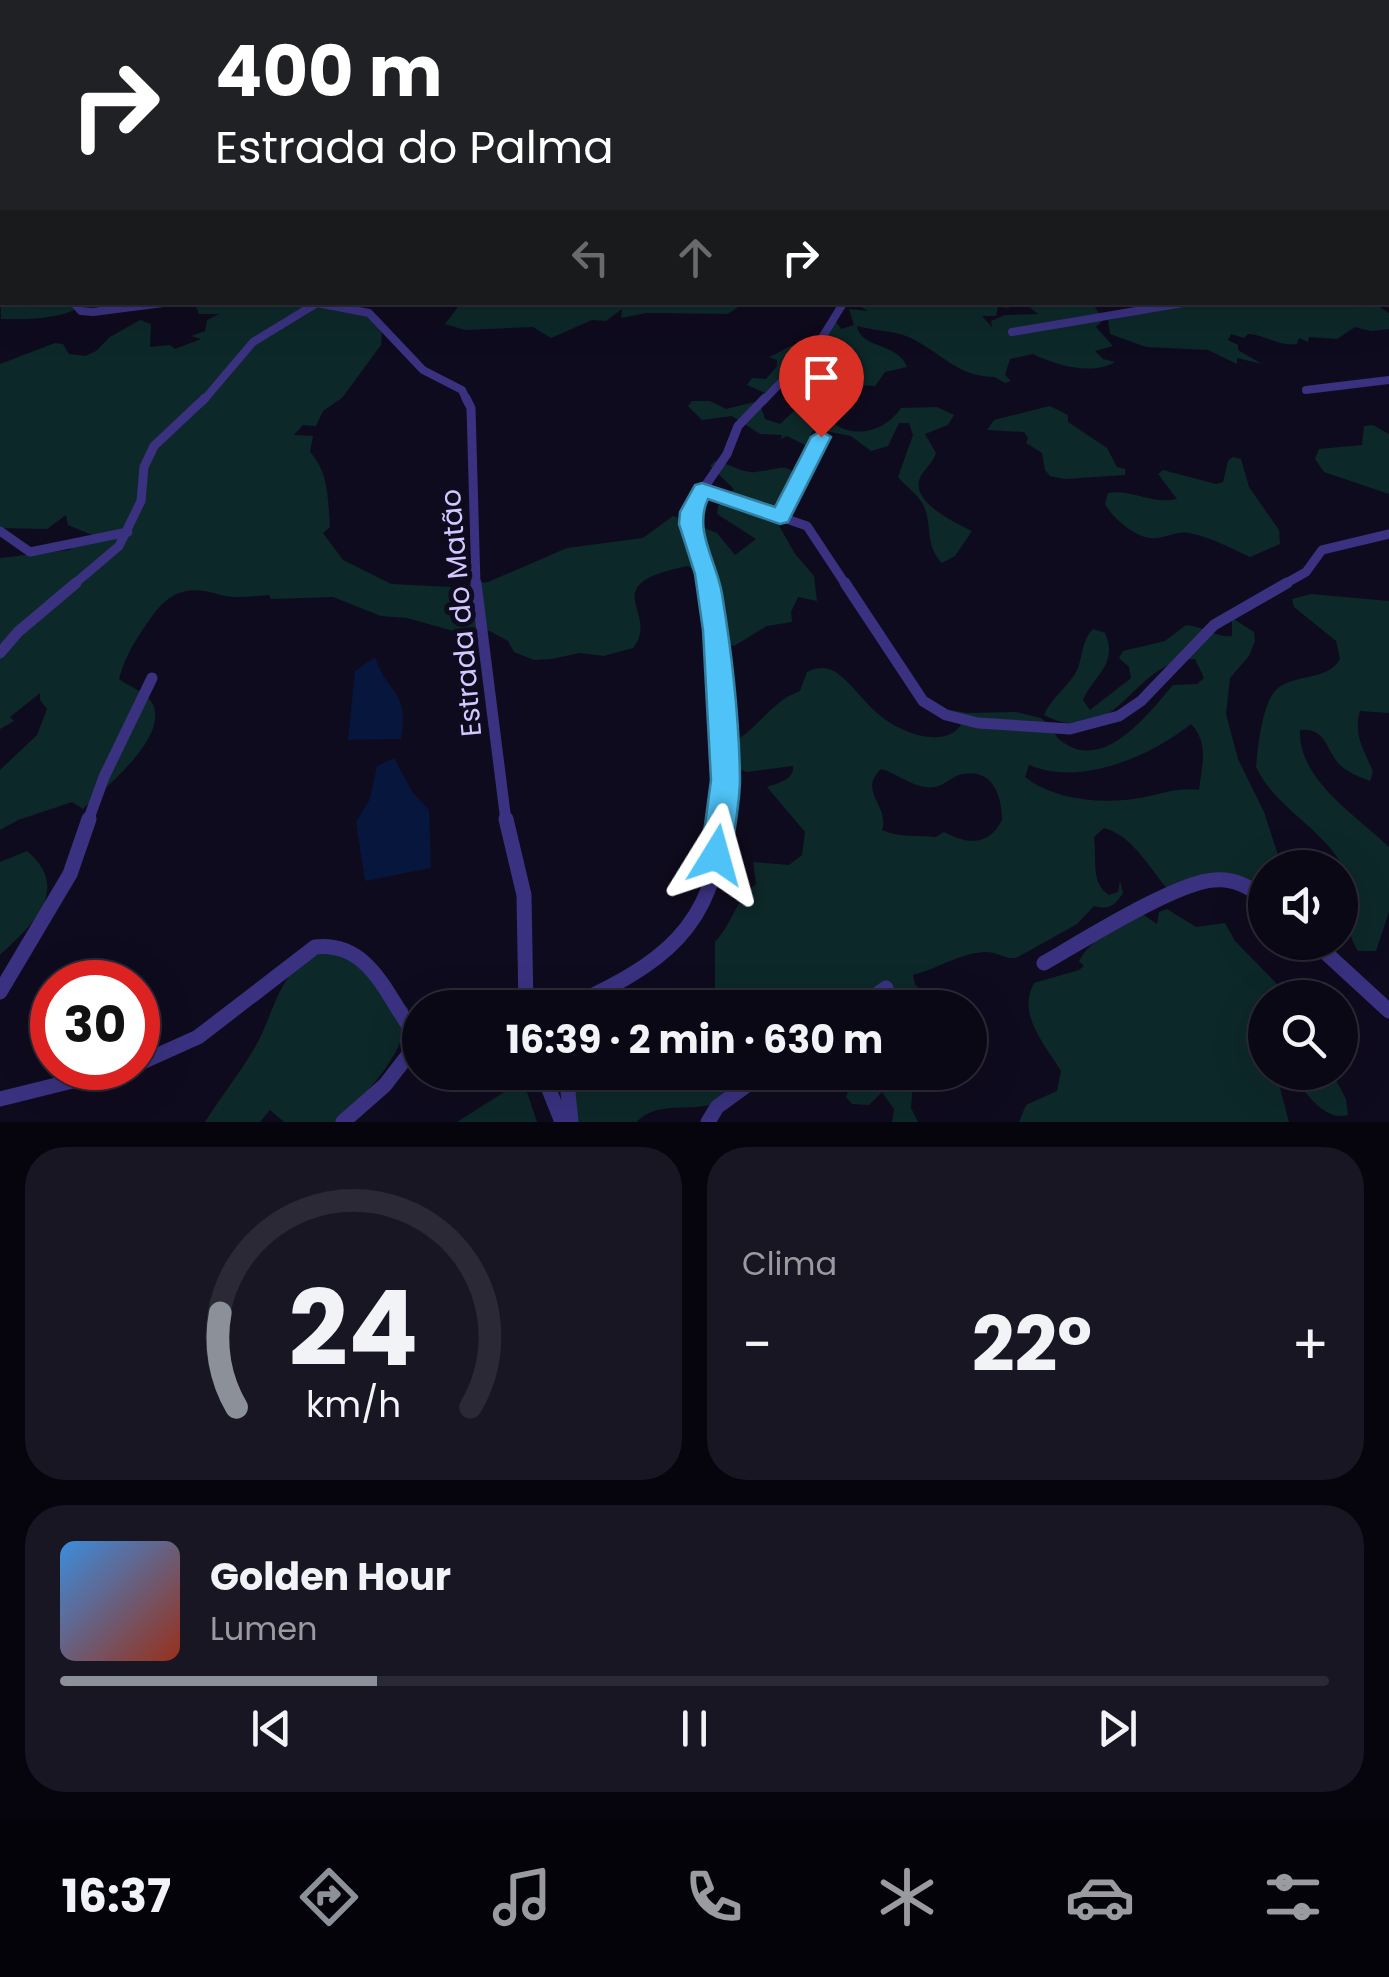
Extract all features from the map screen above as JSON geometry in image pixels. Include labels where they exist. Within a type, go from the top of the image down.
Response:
[{"type":"street","points":[[75,305],[81,311],[93,312],[148,305]]},
{"type":"street","points":[[0,653],[18,632],[119,546],[142,502],[144,467],[154,446],[210,394],[254,342],[319,305]]},
{"type":"street","name":"Estrada do Matão","points":[[332,305],[368,313],[424,370],[451,382],[468,398],[473,429],[470,468],[475,573],[504,811],[524,896],[526,990]]},
{"type":"street","points":[[605,990],[685,932],[702,911],[710,885],[725,780],[714,608],[690,524],[702,490],[727,454],[738,426],[818,344],[842,305]]},
{"type":"street","points":[[1012,332],[1171,305]]},
{"type":"street","points":[[1306,390],[1389,380]]},
{"type":"street","points":[[780,516],[821,437]]},
{"type":"street","points":[[702,490],[807,526],[923,701],[946,715],[978,723],[1054,728],[1070,729],[1119,716],[1141,702],[1214,625],[1306,572],[1322,550],[1389,534]]},
{"type":"street","points":[[0,531],[30,552],[128,532]]},
{"type":"street","points":[[0,992],[70,874],[104,777],[152,678]]},
{"type":"street","points":[[1044,964],[1123,918],[1206,881],[1218,878],[1248,887]]},
{"type":"street","points":[[160,1054],[198,1038],[315,947],[334,942],[349,946],[366,959],[402,1021]]},
{"type":"street","points":[[1333,960],[1389,1012]]},
{"type":"street","points":[[343,1122],[402,1067]]},
{"type":"street","points":[[0,1099],[36,1090]]},
{"type":"street","points":[[549,1090],[562,1122]]},
{"type":"street","points":[[568,1090],[571,1122]]},
{"type":"street","points":[[708,1122],[717,1106],[740,1090]]},
{"type":"green space","points":[[1,305],[80,307],[53,316],[1,319]]},
{"type":"green space","points":[[195,305],[352,305],[353,310],[369,313],[382,328],[381,345],[342,398],[323,411],[316,426],[303,425],[294,435],[313,436],[310,452],[321,468],[328,497],[330,527],[323,533],[343,560],[391,584],[452,587],[488,582],[567,548],[643,538],[673,516],[717,533],[735,555],[756,539],[717,514],[718,506],[734,489],[710,466],[715,461],[751,472],[785,468],[809,485],[791,501],[782,503],[773,515],[795,554],[814,576],[817,601],[798,597],[791,612],[792,622],[767,626],[734,646],[713,639],[705,631],[706,611],[713,602],[704,577],[688,566],[659,574],[643,582],[636,591],[640,635],[633,648],[604,656],[580,653],[534,660],[514,652],[508,641],[482,627],[457,632],[407,618],[381,616],[333,597],[271,599],[269,595],[232,597],[198,590],[179,593],[155,612],[143,629],[119,679],[151,701],[155,715],[145,745],[83,809],[72,802],[0,830],[0,770],[37,735],[47,709],[40,693],[10,717],[14,721],[0,729],[0,558],[69,550],[92,535],[68,525],[66,515],[47,529],[0,528],[0,364],[55,343],[63,344],[69,354],[85,356],[140,320],[151,324],[150,347],[170,345],[175,349],[201,339],[191,336],[205,331],[207,320],[219,314],[199,314]]},
{"type":"green space","points":[[459,305],[741,305],[728,314],[647,313],[621,318],[622,309],[606,321],[592,320],[551,338],[533,327],[465,330],[445,324]]},
{"type":"green space","points":[[858,305],[1008,305],[1009,308],[998,307],[996,316],[982,316],[992,327],[991,321],[1005,315],[1038,314],[1027,305],[1109,305],[1095,308],[1104,319],[1096,327],[1113,346],[1095,351],[1103,359],[1115,362],[1085,369],[1033,354],[1010,359],[1005,375],[1011,381],[1005,383],[961,369],[904,335],[857,326],[865,339],[896,353],[907,367],[885,372],[875,386],[836,385],[814,396],[812,391],[823,367],[814,365],[798,368],[765,393],[747,385],[752,378],[766,379],[777,366],[777,360],[769,357],[791,346],[804,341],[827,345],[826,337],[834,319],[841,329],[854,325],[849,309],[868,311]]},
{"type":"green space","points":[[1109,305],[1377,305],[1389,313],[1389,329],[1371,331],[1355,327],[1337,339],[1309,337],[1308,342],[1299,338],[1297,344],[1231,334],[1228,340],[1238,345],[1238,350],[1262,364],[1237,358],[1237,364],[1208,350],[1146,347],[1110,334],[1108,320],[1151,312]]},
{"type":"green space","points":[[829,398],[845,404],[832,416],[832,422],[850,431],[878,427],[901,408],[937,407],[954,415],[948,425],[925,434],[936,453],[922,474],[919,489],[929,505],[972,531],[955,556],[942,563],[931,543],[923,504],[898,477],[913,435],[909,423],[899,423],[888,446],[871,451],[851,436],[815,429],[810,435],[813,449],[787,436],[781,439],[782,435],[760,434],[732,416],[702,420],[688,406],[692,401],[710,401],[726,409],[759,401],[765,419],[780,424],[796,409]]},
{"type":"green space","points":[[1050,406],[1068,415],[1068,422],[1107,448],[1117,467],[1125,469],[1125,475],[1065,479],[1050,476],[1042,453],[1026,443],[1024,432],[987,430],[994,420]]},
{"type":"green space","points":[[1373,425],[1389,434],[1389,494],[1324,472],[1315,459],[1319,449],[1362,445],[1364,426]]},
{"type":"green space","points":[[1233,457],[1241,459],[1249,487],[1279,530],[1280,544],[1250,557],[1189,533],[1142,536],[1120,522],[1105,504],[1108,493],[1117,492],[1159,500],[1177,499],[1158,474],[1163,470],[1216,484],[1223,482],[1228,461]]},
{"type":"green space","points":[[1311,594],[1389,601],[1389,713],[1360,711],[1358,720],[1360,742],[1373,772],[1370,781],[1340,765],[1316,732],[1300,730],[1302,748],[1319,781],[1389,847],[1389,912],[1376,951],[1358,951],[1358,850],[1332,850],[1276,796],[1256,767],[1264,715],[1276,690],[1291,681],[1327,671],[1340,659],[1336,641],[1294,607],[1292,599]]},
{"type":"green space","points":[[1232,618],[1254,632],[1255,641],[1249,656],[1230,678],[1226,714],[1238,759],[1264,812],[1276,850],[1248,850],[1248,893],[1227,878],[1171,893],[1133,846],[1104,828],[1094,837],[1099,884],[1109,895],[1118,892],[1120,881],[1123,893],[1111,906],[1094,906],[1077,924],[1016,958],[989,952],[956,959],[913,975],[915,985],[922,990],[715,990],[715,942],[743,897],[756,884],[753,862],[789,865],[802,855],[805,832],[767,787],[788,778],[793,766],[747,772],[729,765],[737,740],[782,701],[800,691],[807,672],[822,668],[833,671],[882,717],[923,736],[944,736],[961,725],[939,708],[967,713],[1016,712],[1041,718],[1060,740],[1076,749],[1092,750],[1108,746],[1138,724],[1173,685],[1197,684],[1204,678],[1195,659],[1173,663],[1155,673],[1108,714],[1090,722],[1069,724],[1044,715],[1075,674],[1093,629],[1105,633],[1109,653],[1083,700],[1090,710],[1131,678],[1129,667],[1119,658],[1123,651],[1165,641],[1186,625],[1232,636]],"holes":[[[1191,724],[1197,731],[1203,763],[1199,790],[1099,801],[1066,796],[1025,777],[1029,765],[1071,772],[1114,765],[1156,747]],[[881,769],[931,787],[962,774],[981,775],[998,793],[1002,820],[990,835],[976,841],[944,832],[936,837],[882,830],[882,813],[873,792],[874,777]]]},
{"type":"green space","points":[[27,851],[40,865],[47,880],[47,893],[34,920],[0,955],[0,862]]},
{"type":"green space","points":[[1167,909],[1196,927],[1225,923],[1248,954],[1248,960],[1254,960],[1273,980],[1248,980],[1248,1090],[1281,1090],[1289,1122],[1019,1122],[1026,1105],[1057,1091],[1061,1071],[1031,1018],[1029,1006],[1034,983],[1079,970],[1084,966],[1079,961],[1084,953],[1107,933],[1141,913],[1157,924],[1159,912]]},
{"type":"green space","points":[[326,951],[341,951],[402,1003],[402,1038],[393,1057],[336,1122],[284,1122],[270,1110],[260,1122],[205,1122],[254,1049],[288,978],[310,958]]},
{"type":"green space","points":[[507,1090],[526,1090],[537,1122],[457,1122]]},
{"type":"green space","points":[[572,1090],[739,1090],[712,1105],[655,1111],[637,1122],[568,1122]]},
{"type":"green space","points":[[849,1090],[913,1090],[911,1108],[918,1122],[892,1122],[894,1109],[882,1092],[869,1105],[852,1104],[846,1097]]},
{"type":"green space","points":[[1304,1090],[1341,1090],[1348,1115],[1330,1114]]},
{"type":"water","points":[[375,657],[403,711],[401,739],[348,740],[355,671]]},
{"type":"water","points":[[394,758],[413,793],[429,810],[431,868],[365,881],[356,822],[370,799],[377,766]]},
{"type":"route","points":[[716,855],[725,780],[716,630],[707,574],[690,524],[691,512],[702,490],[780,516],[821,437]]}]
